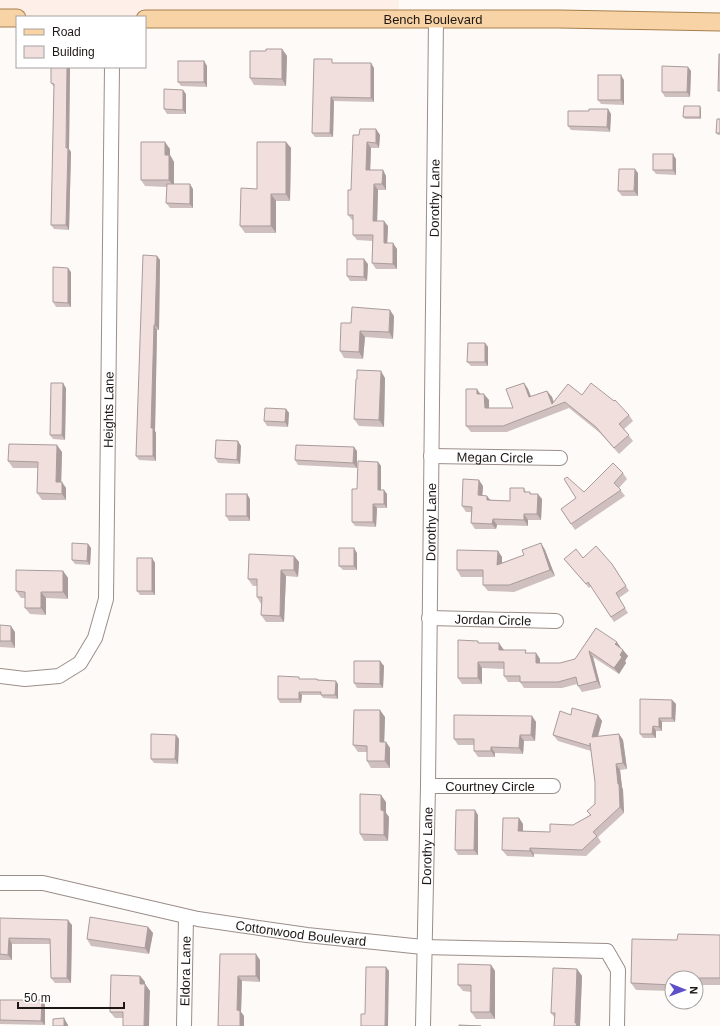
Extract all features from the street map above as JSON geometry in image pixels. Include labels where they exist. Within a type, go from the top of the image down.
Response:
[{"type":"main road","points":[[0,18],[16,18]]},
{"type":"main road","name":"Bench Boulevard","points":[[146,19],[559,19],[720,22]]},
{"type":"street","name":"Dorothy Lane","points":[[423,1026],[423,947],[428,786],[436,19]]},
{"type":"street","name":"Heights Lane","points":[[0,676],[25,679],[58,676],[80,663],[95,638],[106,599],[112,68]]},
{"type":"street","name":"Megan Circle","points":[[431,456],[560,458]]},
{"type":"street","name":"Jordan Circle","points":[[429,618],[556,621]]},
{"type":"street","name":"Courtney Circle","points":[[428,786],[552,786]]},
{"type":"street","name":"Cottonwood Boulevard","points":[[0,883],[43,883],[186,917],[307,935],[423,947],[607,951],[618,970],[616,1026]]},
{"type":"street","name":"Eldora Lane","points":[[184,1026],[186,917]]},
{"type":"shaded area","points":[[0,0],[399,0],[399,19],[146,16],[16,16],[16,18],[0,18]]},
{"type":"building","points":[[266,49],[282,49],[282,79],[250,78],[250,51],[266,51]]},
{"type":"building","points":[[719,54],[720,91],[718,91]]},
{"type":"building","points":[[314,59],[332,59],[332,63],[371,63],[371,98],[331,97],[330,133],[312,133]]},
{"type":"building","points":[[178,61],[204,61],[204,82],[178,82]]},
{"type":"building","points":[[662,66],[688,67],[687,92],[662,92]]},
{"type":"building","points":[[51,68],[67,68],[66,148],[68,148],[66,225],[51,225],[54,84],[51,83]]},
{"type":"building","points":[[598,75],[621,75],[621,100],[598,100]]},
{"type":"building","points":[[164,89],[183,90],[183,110],[164,109]]},
{"type":"building","points":[[684,106],[700,106],[700,117],[683,117]]},
{"type":"building","points":[[589,109],[608,109],[607,127],[568,126],[568,111],[589,111]]},
{"type":"building","points":[[717,119],[720,119],[720,133],[716,133]]},
{"type":"building","points":[[360,129],[376,129],[376,143],[367,142],[366,170],[383,170],[382,184],[374,184],[373,221],[384,221],[384,243],[393,243],[393,264],[372,263],[373,235],[353,235],[353,215],[348,215],[348,190],[351,190],[353,135],[359,135]]},
{"type":"building","points":[[141,142],[165,142],[165,155],[169,155],[169,180],[141,180]]},
{"type":"building","points":[[257,142],[286,142],[286,194],[271,194],[271,226],[240,226],[241,188],[257,189]]},
{"type":"building","points":[[653,154],[673,154],[673,170],[653,170]]},
{"type":"building","points":[[619,169],[635,169],[634,191],[618,191]]},
{"type":"building","points":[[167,184],[190,184],[190,204],[166,203]]},
{"type":"building","points":[[143,255],[157,256],[151,428],[153,428],[153,456],[136,456]]},
{"type":"building","points":[[347,259],[364,259],[364,277],[347,276]]},
{"type":"building","points":[[53,267],[68,268],[68,303],[53,302]]},
{"type":"building","points":[[352,307],[390,310],[389,332],[360,331],[359,352],[340,351],[341,323],[351,323]]},
{"type":"building","points":[[468,343],[485,343],[485,362],[467,362]]},
{"type":"building","points":[[357,370],[381,371],[379,420],[354,419]]},
{"type":"building","points":[[51,383],[63,383],[62,435],[50,435]]},
{"type":"building","points":[[524,383],[529,397],[547,391],[552,404],[568,384],[582,395],[591,383],[614,401],[615,400],[629,415],[619,424],[629,435],[614,448],[596,427],[565,402],[503,426],[466,426],[466,389],[477,389],[477,394],[484,394],[485,408],[513,408],[506,389]]},
{"type":"building","points":[[265,408],[286,409],[285,422],[264,421]]},
{"type":"building","points":[[216,440],[238,441],[237,460],[215,458]]},
{"type":"building","points":[[9,444],[57,445],[56,482],[62,482],[62,494],[37,493],[38,462],[8,461]]},
{"type":"building","points":[[296,445],[354,447],[353,463],[295,460]]},
{"type":"building","points":[[358,461],[378,462],[378,490],[384,490],[384,504],[373,504],[373,522],[352,522],[352,489],[357,489]]},
{"type":"building","points":[[613,463],[623,473],[614,483],[621,490],[571,524],[561,509],[576,498],[564,479],[567,477],[584,492]]},
{"type":"building","points":[[463,479],[479,480],[478,495],[487,496],[487,500],[510,501],[510,488],[524,488],[524,492],[538,494],[537,514],[524,514],[524,520],[493,519],[492,524],[471,523],[472,507],[462,506]]},
{"type":"building","points":[[226,494],[247,494],[247,516],[226,516]]},
{"type":"building","points":[[72,543],[88,544],[87,561],[72,560]]},
{"type":"building","points":[[541,543],[550,570],[509,585],[483,585],[483,570],[457,570],[457,550],[498,551],[497,565],[524,555],[522,550]]},
{"type":"building","points":[[596,546],[612,564],[626,586],[616,593],[625,608],[611,617],[588,582],[586,584],[564,559],[576,549],[583,558]]},
{"type":"building","points":[[339,548],[354,548],[354,566],[339,566]]},
{"type":"building","points":[[249,554],[294,556],[294,570],[281,570],[280,616],[261,615],[262,597],[257,597],[257,579],[248,579]]},
{"type":"building","points":[[137,558],[152,558],[152,591],[137,591]]},
{"type":"building","points":[[16,570],[63,571],[63,592],[41,592],[41,608],[25,608],[25,592],[16,591]]},
{"type":"building","points":[[0,625],[11,626],[11,641],[0,641]]},
{"type":"building","points":[[596,628],[617,642],[615,644],[623,650],[620,655],[622,657],[614,668],[589,651],[597,681],[578,686],[576,677],[558,682],[520,682],[520,676],[504,676],[504,662],[478,662],[478,678],[458,678],[458,640],[478,641],[478,643],[499,643],[499,650],[526,650],[525,653],[536,653],[536,663],[560,663],[575,659]]},
{"type":"building","points":[[354,661],[380,661],[380,684],[354,683]]},
{"type":"building","points":[[278,676],[336,681],[335,695],[321,695],[321,692],[299,692],[299,699],[278,699]]},
{"type":"building","points":[[640,699],[672,700],[672,718],[659,718],[659,727],[653,726],[652,734],[640,734]]},
{"type":"building","points":[[572,708],[598,715],[592,737],[619,734],[623,763],[616,764],[620,807],[593,832],[597,836],[582,850],[530,848],[530,851],[502,850],[503,818],[519,818],[518,831],[550,832],[550,824],[573,825],[591,815],[587,811],[595,804],[595,782],[590,743],[590,746],[553,735],[560,711],[571,715]]},
{"type":"building","points":[[354,710],[380,710],[380,742],[386,742],[385,761],[367,761],[367,746],[353,745]]},
{"type":"building","points":[[454,715],[532,716],[531,735],[520,735],[519,748],[491,747],[491,751],[474,751],[474,739],[454,739]]},
{"type":"building","points":[[151,734],[176,735],[175,759],[151,759]]},
{"type":"building","points":[[360,794],[381,795],[381,810],[384,811],[384,835],[360,834]]},
{"type":"building","points":[[456,810],[475,810],[474,850],[455,850]]},
{"type":"building","points":[[90,917],[148,927],[145,948],[87,939]]},
{"type":"building","points":[[0,918],[68,920],[67,978],[51,978],[50,939],[9,938],[8,955],[0,954]]},
{"type":"building","points":[[678,934],[720,935],[720,978],[704,978],[704,970],[664,970],[664,985],[631,983],[632,939],[677,940]]},
{"type":"building","points":[[220,954],[256,954],[256,976],[238,976],[237,1010],[240,1011],[240,1026],[218,1026]]},
{"type":"building","points":[[458,964],[491,965],[490,1012],[471,1012],[471,985],[458,985]]},
{"type":"building","points":[[366,967],[386,967],[385,1026],[361,1026],[361,1014],[365,1014]]},
{"type":"building","points":[[553,968],[577,969],[576,1026],[554,1026],[555,1013],[551,1013]]},
{"type":"building","points":[[111,975],[140,976],[140,984],[145,984],[144,1026],[123,1026],[123,1012],[110,1012]]},
{"type":"building","points":[[0,1000],[42,1000],[41,1021],[0,1020]]},
{"type":"building","points":[[64,1018],[64,1026],[53,1026],[53,1019]]},
{"type":"building","points":[[459,1025],[481,1026],[459,1026]]}]
